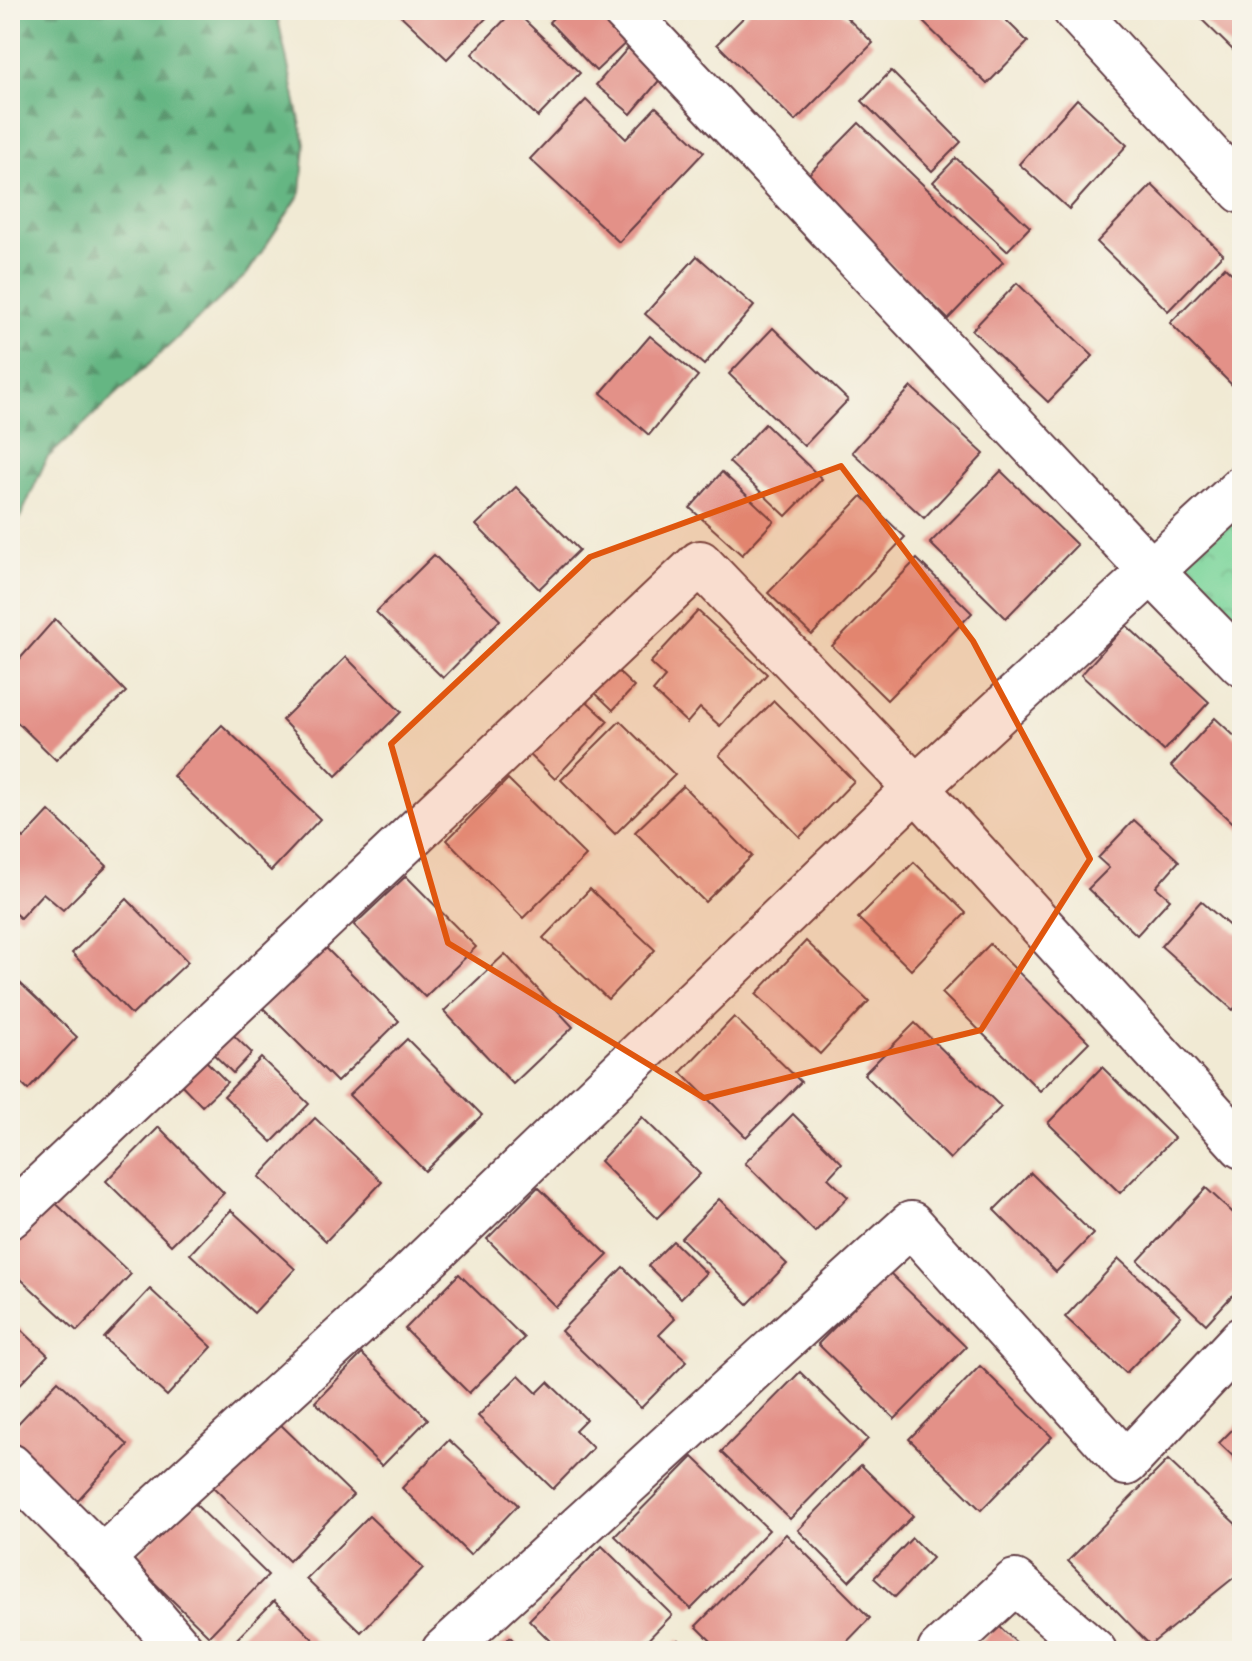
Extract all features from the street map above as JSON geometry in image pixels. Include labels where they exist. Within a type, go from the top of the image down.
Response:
[{"type":"street","points":[[624,10],[1242,664]]},
{"type":"street","points":[[1075,10],[1242,191]]},
{"type":"street","points":[[102,1558],[401,1284],[916,788],[1242,488]]},
{"type":"street","points":[[10,1216],[700,563],[916,788],[1242,1146]]},
{"type":"street","points":[[444,1651],[911,1224],[1126,1463],[1242,1339]]},
{"type":"street","points":[[10,1466],[102,1558],[182,1651]]},
{"type":"street","points":[[940,1651],[1015,1582],[1094,1651]]},
{"type":"highlighted area","points":[[841,466],[973,641],[1090,859],[981,1030],[704,1098],[448,943],[391,744],[590,557]]},
{"type":"green space","points":[[10,10],[276,10],[305,144],[301,193],[247,274],[47,458],[10,540]]},
{"type":"green space","points":[[1242,488],[1242,664],[1151,571]]},
{"type":"building","points":[[395,10],[494,10],[447,59]]},
{"type":"building","points":[[514,10],[580,73],[538,117],[472,54]]},
{"type":"building","points":[[561,10],[608,10],[633,36],[596,71],[549,22]]},
{"type":"building","points":[[751,10],[839,10],[873,43],[795,121],[717,44]]},
{"type":"building","points":[[927,10],[996,10],[1028,42],[987,84],[919,18]]},
{"type":"building","points":[[1192,10],[1242,10],[1242,50],[1238,55]]},
{"type":"building","points":[[628,48],[662,77],[631,114],[596,85]]},
{"type":"building","points":[[891,71],[961,142],[932,171],[862,101]]},
{"type":"building","points":[[1077,99],[1127,145],[1069,209],[1019,164]]},
{"type":"building","points":[[586,100],[626,139],[656,107],[704,152],[619,242],[530,159]]},
{"type":"building","points":[[859,123],[1003,262],[948,319],[803,180]]},
{"type":"building","points":[[956,158],[1030,227],[1007,251],[933,182]]},
{"type":"building","points":[[1152,185],[1223,254],[1168,311],[1097,242]]},
{"type":"building","points":[[697,256],[754,306],[704,365],[645,314]]},
{"type":"building","points":[[1225,267],[1242,283],[1242,380],[1235,388],[1170,323]]},
{"type":"building","points":[[1017,283],[1093,356],[1048,402],[972,330]]},
{"type":"building","points":[[773,328],[848,400],[804,446],[729,374]]},
{"type":"building","points":[[650,336],[698,376],[649,435],[601,393]]},
{"type":"building","points":[[911,387],[984,454],[924,518],[852,452]]},
{"type":"building","points":[[765,424],[822,479],[786,516],[729,462]]},
{"type":"building","points":[[1001,471],[1077,545],[1006,618],[930,543]]},
{"type":"building","points":[[722,472],[774,521],[742,555],[690,508]]},
{"type":"building","points":[[516,487],[579,550],[539,589],[476,525]]},
{"type":"building","points":[[862,496],[905,537],[812,635],[768,593]]},
{"type":"building","points":[[434,555],[500,620],[443,678],[376,612]]},
{"type":"building","points":[[917,559],[972,613],[887,700],[832,646]]},
{"type":"building","points":[[698,611],[767,674],[720,726],[700,708],[687,723],[653,691],[665,677],[650,663]]},
{"type":"building","points":[[55,619],[126,692],[56,760],[10,715],[10,670]]},
{"type":"building","points":[[1126,625],[1209,702],[1164,751],[1081,675]]},
{"type":"building","points":[[346,657],[401,712],[336,776],[282,720]]},
{"type":"building","points":[[611,665],[634,687],[613,710],[589,687]]},
{"type":"building","points":[[580,695],[608,721],[555,779],[526,751]]},
{"type":"building","points":[[774,701],[854,781],[800,837],[719,755]]},
{"type":"building","points":[[1215,718],[1242,743],[1242,832],[1171,766]]},
{"type":"building","points":[[620,721],[675,775],[615,834],[561,780]]},
{"type":"building","points":[[222,725],[320,819],[271,871],[173,776]]},
{"type":"building","points":[[508,779],[586,856],[523,918],[447,840]]},
{"type":"building","points":[[683,786],[752,856],[705,902],[635,832]]},
{"type":"building","points":[[49,811],[107,866],[63,910],[43,893],[20,918],[10,909],[10,825],[24,838]]},
{"type":"building","points":[[1134,820],[1179,861],[1156,887],[1170,899],[1137,935],[1088,889],[1109,868],[1098,858]]},
{"type":"building","points":[[914,862],[966,913],[911,970],[858,918]]},
{"type":"building","points":[[406,876],[476,947],[425,997],[354,925]]},
{"type":"building","points":[[590,889],[655,950],[608,999],[543,938]]},
{"type":"building","points":[[127,899],[188,962],[132,1015],[72,953]]},
{"type":"building","points":[[1201,901],[1242,937],[1242,999],[1233,1010],[1161,946]]},
{"type":"building","points":[[806,941],[869,1001],[820,1054],[756,994]]},
{"type":"building","points":[[990,944],[1089,1042],[1040,1091],[942,993]]},
{"type":"building","points":[[323,945],[399,1021],[337,1082],[261,1006]]},
{"type":"building","points":[[505,954],[573,1027],[513,1084],[444,1011]]},
{"type":"building","points":[[19,982],[77,1037],[28,1090],[10,1073],[10,991]]},
{"type":"building","points":[[734,1017],[801,1082],[746,1137],[681,1072]]},
{"type":"building","points":[[915,1023],[1001,1107],[950,1159],[864,1074]]},
{"type":"building","points":[[224,1026],[252,1053],[233,1073],[205,1046]]},
{"type":"building","points":[[407,1039],[482,1115],[425,1171],[349,1095]]},
{"type":"building","points":[[201,1056],[227,1082],[202,1106],[177,1080]]},
{"type":"building","points":[[261,1058],[309,1104],[272,1142],[224,1096]]},
{"type":"building","points":[[1102,1067],[1174,1138],[1120,1193],[1048,1123]]},
{"type":"building","points":[[793,1114],[842,1163],[828,1178],[848,1197],[815,1232],[745,1163]]},
{"type":"building","points":[[642,1117],[700,1174],[657,1218],[600,1161]]},
{"type":"building","points":[[315,1118],[382,1182],[326,1241],[259,1177]]},
{"type":"building","points":[[159,1127],[224,1193],[171,1245],[106,1181]]},
{"type":"building","points":[[1031,1173],[1093,1234],[1056,1272],[994,1210]]},
{"type":"building","points":[[538,1187],[608,1255],[556,1307],[487,1239]]},
{"type":"building","points":[[1206,1188],[1242,1221],[1242,1285],[1206,1324],[1138,1261]]},
{"type":"building","points":[[49,1197],[131,1274],[77,1331],[10,1269],[10,1240]]},
{"type":"building","points":[[719,1199],[787,1264],[748,1304],[681,1238]]},
{"type":"building","points":[[231,1210],[295,1269],[254,1313],[190,1254]]},
{"type":"building","points":[[673,1241],[706,1273],[681,1298],[648,1266]]},
{"type":"building","points":[[1119,1259],[1181,1316],[1126,1373],[1065,1317]]},
{"type":"building","points":[[623,1267],[675,1319],[659,1335],[687,1361],[641,1408],[561,1331]]},
{"type":"building","points":[[889,1272],[966,1347],[895,1419],[818,1344]]},
{"type":"building","points":[[459,1274],[524,1338],[469,1393],[405,1329]]},
{"type":"building","points":[[150,1289],[212,1347],[167,1396],[104,1338]]},
{"type":"building","points":[[10,1319],[48,1355],[10,1395]]},
{"type":"building","points":[[362,1354],[428,1419],[382,1466],[315,1402]]},
{"type":"building","points":[[980,1366],[1052,1437],[981,1510],[909,1439]]},
{"type":"building","points":[[800,1372],[868,1439],[790,1519],[721,1452]]},
{"type":"building","points":[[519,1375],[537,1393],[548,1382],[586,1419],[575,1430],[593,1448],[553,1489],[478,1416]]},
{"type":"building","points":[[58,1381],[128,1445],[76,1502],[10,1442],[10,1432]]},
{"type":"building","points":[[275,1419],[353,1495],[289,1561],[211,1485]]},
{"type":"building","points":[[1242,1420],[1242,1465],[1219,1443]]},
{"type":"building","points":[[449,1440],[518,1505],[470,1555],[402,1488]]},
{"type":"building","points":[[693,1457],[769,1530],[691,1609],[615,1536]]},
{"type":"building","points":[[1168,1460],[1242,1530],[1242,1571],[1150,1645],[1068,1561]]},
{"type":"building","points":[[861,1465],[913,1516],[849,1581],[798,1530]]},
{"type":"building","points":[[191,1500],[268,1575],[209,1636],[132,1561]]},
{"type":"building","points":[[369,1516],[423,1568],[361,1632],[306,1579]]},
{"type":"building","points":[[786,1534],[870,1618],[838,1651],[721,1651],[696,1626]]},
{"type":"building","points":[[912,1538],[932,1558],[895,1597],[874,1578]]},
{"type":"building","points":[[602,1546],[672,1615],[637,1651],[560,1651],[529,1620]]},
{"type":"building","points":[[274,1601],[325,1651],[225,1651]]},
{"type":"building","points":[[998,1625],[1025,1651],[973,1651]]},
{"type":"building","points":[[510,1637],[524,1651],[496,1651]]},
{"type":"building","points":[[678,1640],[689,1651],[667,1651]]}]
